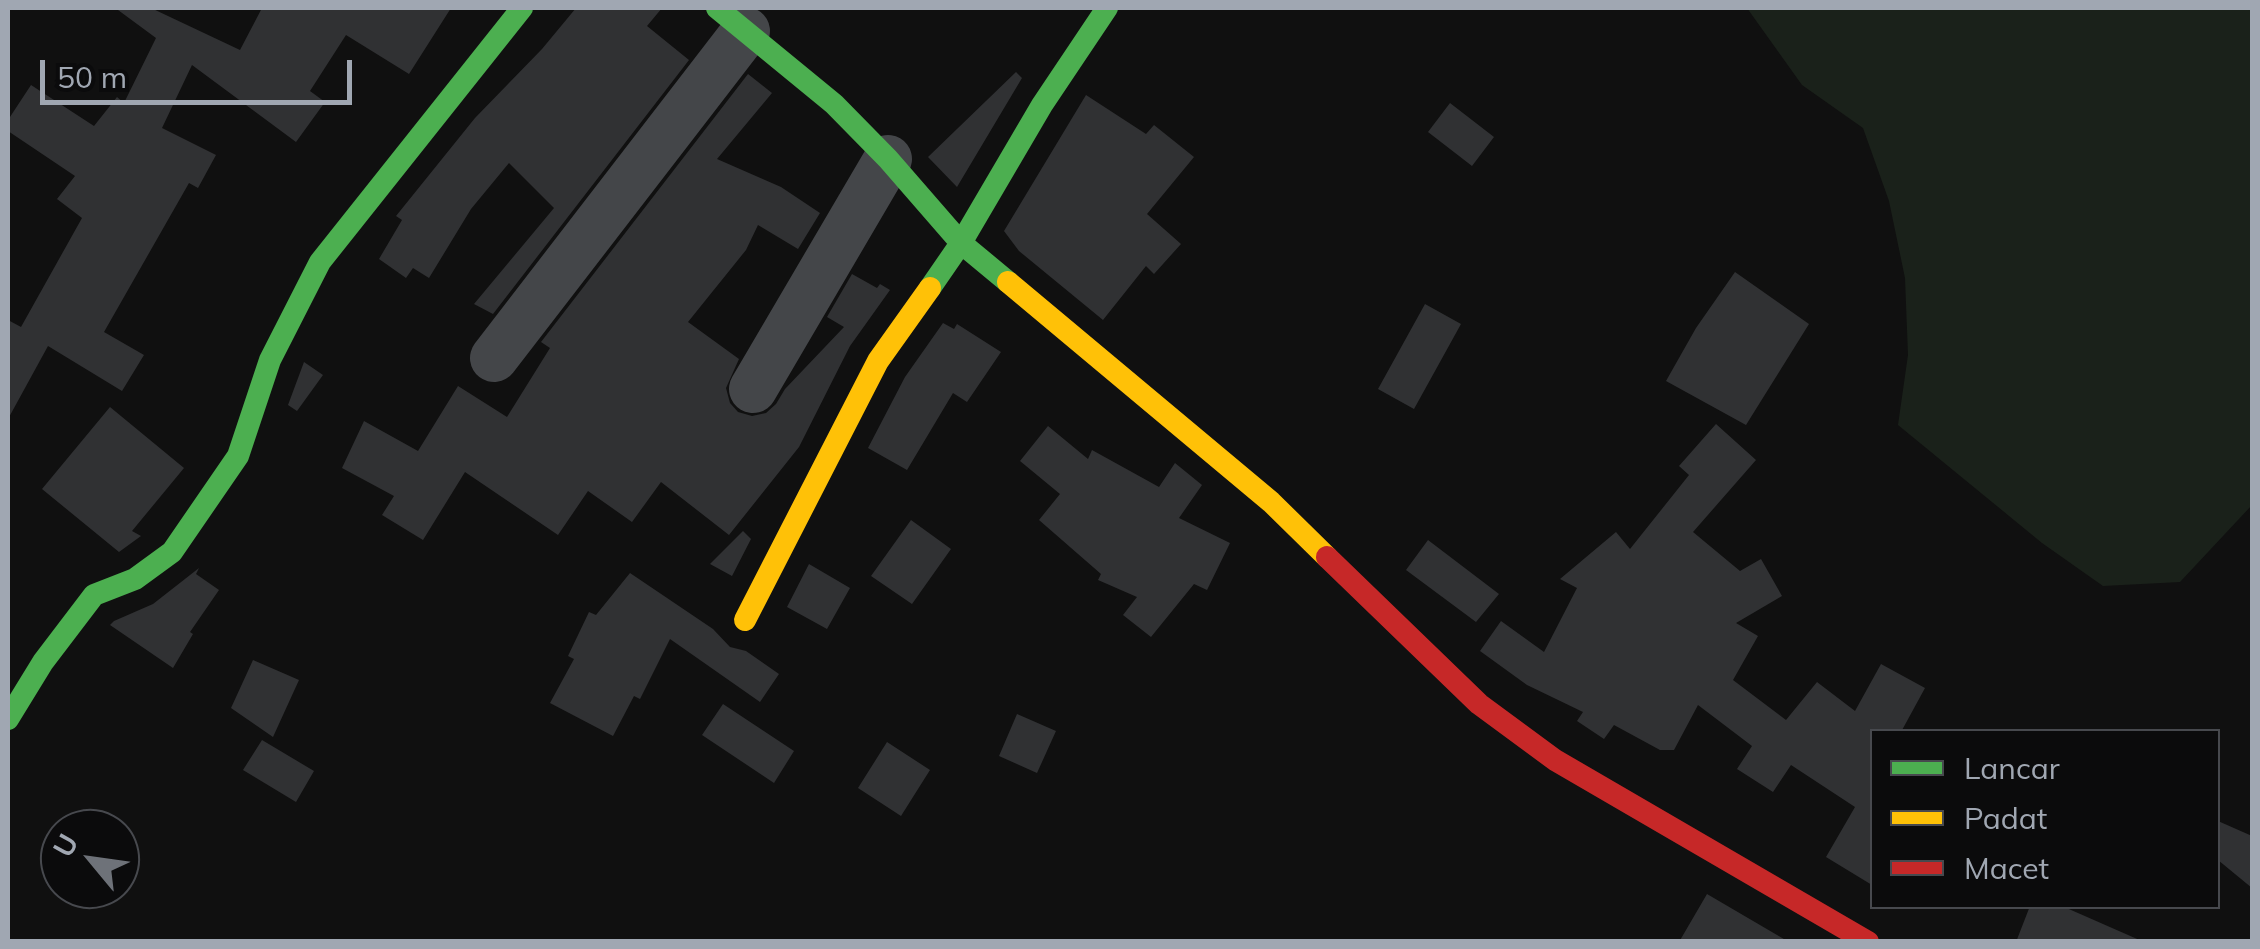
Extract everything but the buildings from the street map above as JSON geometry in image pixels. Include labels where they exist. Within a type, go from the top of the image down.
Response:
[{"type":"street","points":[[8,719],[43,662],[94,595],[135,578],[172,552],[238,456],[270,360],[320,262],[522,8]]},
{"type":"street","points":[[745,620],[878,362],[961,242],[1042,105],[1107,8]]},
{"type":"street","points":[[494,358],[732,19],[834,104],[961,242],[1270,502],[1444,672],[1516,734],[1868,942]]},
{"type":"street","points":[[752,390],[888,159]]},
{"type":"shaded area","points":[[1747,8],[2252,8],[2252,505],[2180,582],[2103,586],[2042,543],[1898,425],[1908,355],[1905,278],[1889,201],[1863,128],[1802,85]]},
{"type":"traffic: fast","points":[[8,719],[43,662],[94,595],[135,579],[172,552],[238,456],[270,360],[320,262],[522,8]]},
{"type":"traffic: fast","points":[[717,8],[834,104],[961,243],[1008,282]]},
{"type":"traffic: fast","points":[[930,288],[1042,105],[1107,8]]},
{"type":"traffic: slow","points":[[1008,282],[1271,502],[1327,557]]},
{"type":"traffic: slow","points":[[745,620],[878,361],[930,288]]},
{"type":"traffic: jam","points":[[1327,557],[1479,704],[1555,760],[1868,942]]}]
